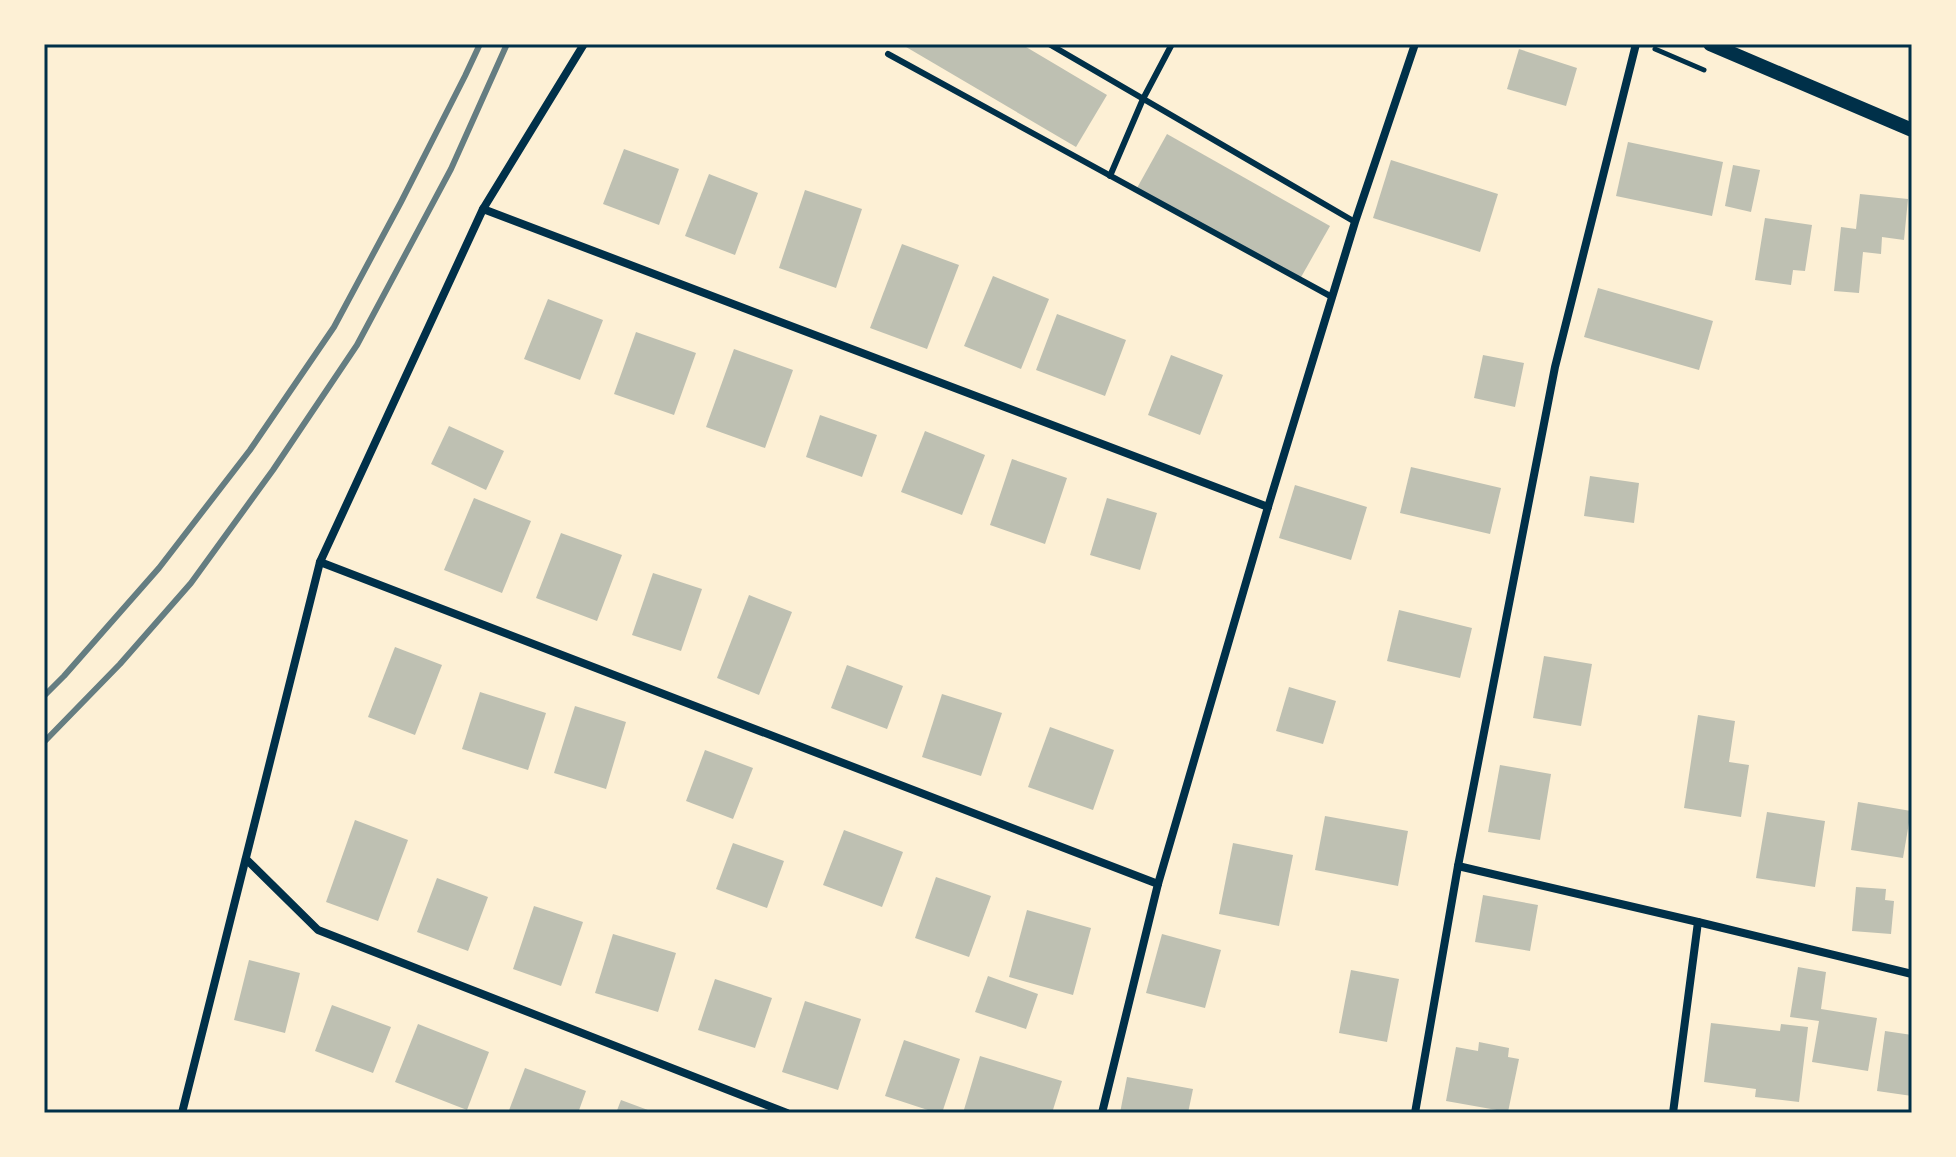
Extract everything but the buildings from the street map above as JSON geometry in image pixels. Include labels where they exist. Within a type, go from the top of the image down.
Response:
[{"type":"street","points":[[182,1113],[320,562],[483,209],[584,44]]},
{"type":"street","points":[[1102,1113],[1158,884],[1268,507],[1355,222],[1415,44]]},
{"type":"street","points":[[1415,1113],[1458,866],[1555,367],[1636,44]]},
{"type":"street","points":[[1710,44],[1912,130]]},
{"type":"street","points":[[483,209],[1268,507]]},
{"type":"street","points":[[320,562],[1158,884]]},
{"type":"street","points":[[246,859],[318,930],[787,1113]]},
{"type":"street","points":[[1458,866],[1912,974]]},
{"type":"street","points":[[1673,1113],[1698,922]]},
{"type":"lane","points":[[1049,44],[1355,222]]},
{"type":"lane","points":[[1110,176],[1143,99],[1172,44]]},
{"type":"lane","points":[[888,54],[1332,297]]},
{"type":"railway","points":[[44,696],[159,568],[250,450],[334,327],[480,44]]},
{"type":"railway","points":[[44,742],[120,664],[191,583],[273,470],[357,345],[451,169],[507,44]]}]
